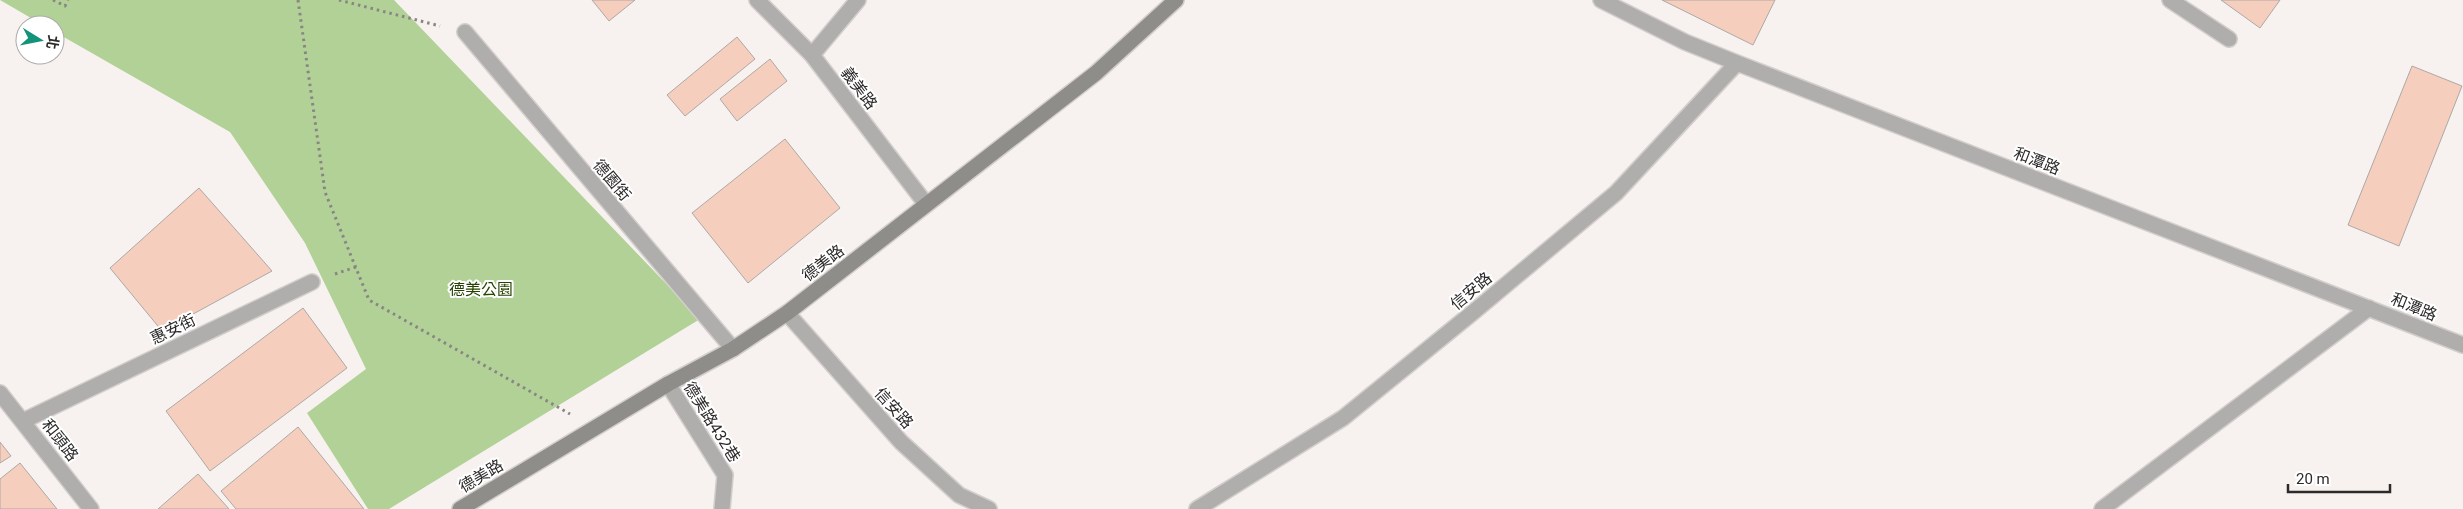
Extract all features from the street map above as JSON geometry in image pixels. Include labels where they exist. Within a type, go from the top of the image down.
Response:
[{"type":"main road","name":"德美路","points":[[460,509],[668,384],[733,350],[787,314],[926,204],[1096,74],[1176,0]]},
{"type":"street","name":"義美路","points":[[757,0],[812,55],[926,204]]},
{"type":"street","points":[[812,55],[858,0]]},
{"type":"street","name":"和潭路","points":[[1601,0],[1685,42],[1737,63],[2463,345]]},
{"type":"street","points":[[2170,0],[2229,38]]},
{"type":"street","name":"德園街","points":[[465,32],[733,350]]},
{"type":"street","name":"信安路","points":[[1197,509],[1343,418],[1471,314],[1616,193],[1737,63]]},
{"type":"street","name":"惠安街","points":[[23,422],[312,282]]},
{"type":"street","points":[[2102,509],[2369,308]]},
{"type":"street","name":"信安路","points":[[787,314],[901,442],[959,495],[989,509]]},
{"type":"street","name":"德美路432巷","points":[[668,384],[726,475],[722,509]]},
{"type":"street","name":"和頭路","points":[[0,393],[91,509]]},
{"type":"path","points":[[53,0],[65,6],[68,0]]},
{"type":"path","points":[[298,0],[324,192],[370,300],[595,428]]},
{"type":"path","points":[[339,0],[465,32]]},
{"type":"green space","name":"德美公園","points":[[0,0],[394,0],[700,319],[389,509],[368,509],[307,413],[366,369],[305,243],[230,132],[65,38],[65,15],[26,15]]},
{"type":"building","points":[[592,0],[635,0],[609,21]]},
{"type":"building","points":[[1662,0],[1775,0],[1753,45]]},
{"type":"building","points":[[2221,0],[2280,0],[2260,28]]},
{"type":"building","points":[[737,37],[755,59],[685,116],[667,95]]},
{"type":"building","points":[[770,59],[787,81],[737,121],[720,99]]},
{"type":"building","points":[[2412,66],[2462,86],[2399,246],[2348,225]]},
{"type":"building","points":[[785,139],[840,208],[748,283],[692,213]]},
{"type":"building","points":[[199,188],[272,271],[162,331],[110,268]]},
{"type":"building","points":[[303,308],[347,368],[210,471],[166,411]]},
{"type":"building","points":[[298,427],[364,509],[236,509],[221,491]]},
{"type":"building","points":[[0,442],[11,456],[0,463]]},
{"type":"building","points":[[20,463],[57,509],[0,509],[0,479]]},
{"type":"building","points":[[198,474],[229,509],[158,509]]}]
